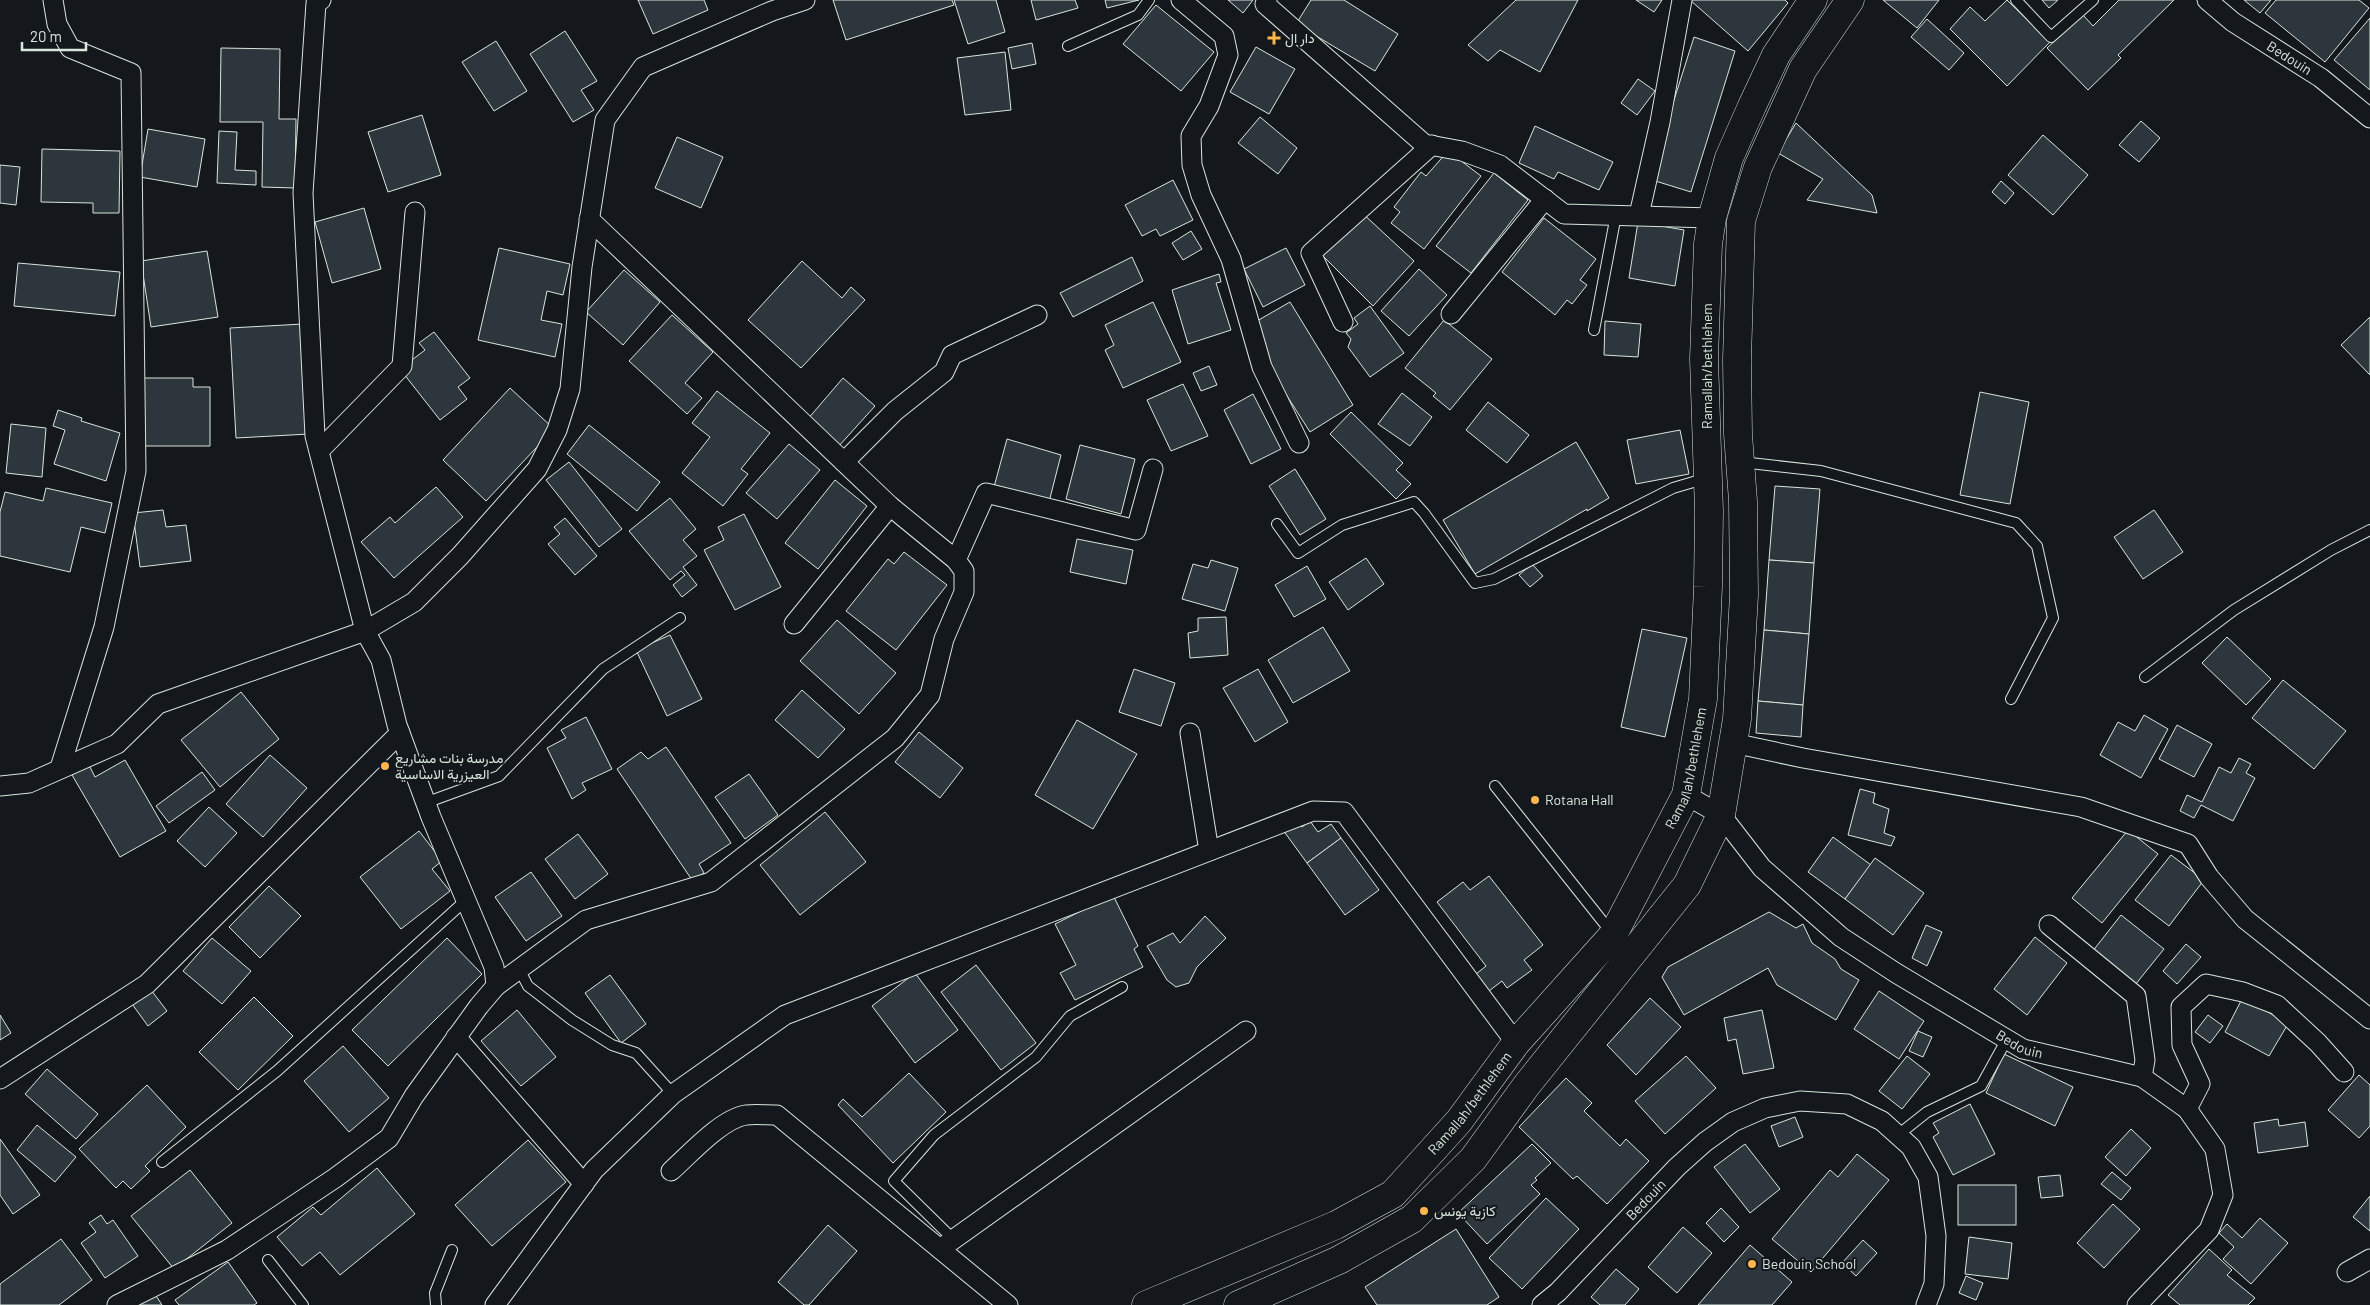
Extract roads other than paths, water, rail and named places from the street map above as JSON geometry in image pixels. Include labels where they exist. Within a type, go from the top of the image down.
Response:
[{"type":"main road","name":"Ramallah/bethlehem","points":[[1146,1305],[1336,1225],[1393,1194],[1459,1121],[1516,1042],[1613,935],[1686,796],[1703,699],[1708,587],[1708,478],[1704,360],[1708,244],[1712,218],[1729,158],[1752,106],[1776,55],[1813,0]]},
{"type":"main road","points":[[1238,1305],[1339,1260],[1412,1219],[1473,1159],[1526,1086],[1687,885],[1721,815],[1737,718],[1744,595],[1743,501],[1737,360],[1741,221],[1758,167],[1803,69],[1850,0]]},
{"type":"street","points":[[53,0],[57,24],[70,48],[131,73],[136,471],[104,628],[60,768]]},
{"type":"street","points":[[321,0],[316,3],[303,193],[315,436],[366,631],[381,660],[400,733],[425,803],[494,967],[496,986]]},
{"type":"street","points":[[0,786],[29,783],[117,744],[158,704],[366,631],[414,602],[460,556],[538,470],[558,430],[570,389],[582,267],[605,120],[644,67],[772,11],[805,0]]},
{"type":"street","points":[[1181,0],[1224,36],[1228,55],[1209,106],[1191,136],[1192,165],[1201,196],[1231,260],[1262,367],[1300,443]]},
{"type":"street","points":[[1267,0],[1265,4],[1424,144],[1462,151],[1500,165],[1564,214],[1712,218]]},
{"type":"street","points":[[1639,215],[1660,122],[1682,0]]},
{"type":"street","name":"Bedouin","points":[[2207,0],[2234,22],[2321,78],[2370,118]]},
{"type":"street","points":[[1343,322],[1311,253],[1432,145]]},
{"type":"street","points":[[1451,314],[1545,199]]},
{"type":"street","points":[[319,451],[402,366],[415,212]]},
{"type":"street","points":[[118,1305],[227,1250],[335,1178],[389,1138],[414,1096],[456,1037],[496,986],[586,920],[711,882],[895,738],[930,695],[944,639],[964,592],[964,571],[956,560],[890,506],[590,219]]},
{"type":"street","points":[[844,462],[895,411],[944,372],[952,356],[1037,315]]},
{"type":"street","points":[[956,560],[986,493],[1136,530],[1153,469]]},
{"type":"street","points":[[794,624],[890,506]]},
{"type":"street","points":[[0,1079],[147,984],[400,733]]},
{"type":"street","points":[[1190,733],[1209,851]]},
{"type":"street","points":[[1733,743],[1803,758],[2080,807],[2188,844],[2210,877],[2245,919],[2370,1019]]},
{"type":"street","name":"Bedouin","points":[[1686,796],[1721,815],[1762,868],[1841,937],[1938,999],[2023,1049],[2142,1077],[2187,1109],[2215,1149],[2223,1195],[2209,1230],[2136,1305]]},
{"type":"street","points":[[495,1305],[594,1170],[672,1094],[785,1015],[1313,811],[1344,812],[1516,1042]]},
{"type":"street","points":[[2049,925],[2136,996],[2145,1060],[2142,1077]]},
{"type":"street","points":[[2187,1109],[2200,1084],[2182,1045],[2181,1007],[2206,984],[2244,992],[2277,1004],[2318,1043],[2344,1072]]},
{"type":"street","points":[[946,1244],[1246,1031]]},
{"type":"street","points":[[456,1037],[584,1184]]},
{"type":"street","name":"Bedouin","points":[[1542,1305],[1558,1292],[1677,1167],[1733,1122],[1765,1108],[1800,1101],[1847,1104],[1882,1121],[1911,1147],[1928,1177],[1936,1236],[1934,1284],[1926,1305]]},
{"type":"street","points":[[671,1171],[730,1121],[745,1115],[778,1115],[946,1244],[1008,1305]]},
{"type":"street","points":[[2347,1272],[2370,1258]]},
{"type":"lane","points":[[1068,46],[1138,15],[1149,0]]},
{"type":"lane","points":[[2016,0],[2050,37],[2093,0]]},
{"type":"lane","points":[[1594,330],[1616,215]]},
{"type":"lane","points":[[1740,462],[1821,471],[2016,523],[2037,546],[2053,618],[2011,700]]},
{"type":"lane","points":[[1277,524],[1298,553],[1342,525],[1414,502],[1475,584],[1494,579],[1672,488],[1708,478]]},
{"type":"lane","points":[[2145,677],[2234,610],[2331,550],[2370,530]]},
{"type":"lane","points":[[425,803],[498,776],[603,669],[680,618]]},
{"type":"lane","points":[[1495,786],[1613,935]]},
{"type":"lane","points":[[162,1162],[278,1071],[465,901]]},
{"type":"lane","points":[[519,969],[528,986],[572,1020],[612,1045],[636,1052],[672,1094]]},
{"type":"lane","points":[[946,1244],[894,1181],[934,1135],[1036,1057],[1070,1016],[1122,987]]},
{"type":"lane","points":[[1898,1135],[1928,1112],[1981,1086],[2007,1039]]},
{"type":"lane","points":[[436,1305],[435,1293],[452,1250]]},
{"type":"lane","points":[[268,1260],[303,1305]]},
{"type":"place","name":"دار ال","points":[[1274,38]]},
{"type":"place","name":"مدرسة بنات مشاريع العيزرية الاساسية","points":[[385,766]]},
{"type":"place","name":"Rotana Hall","points":[[1535,800]]},
{"type":"place","name":"كازية يونس","points":[[1424,1211]]},
{"type":"place","name":"Bedouin School","points":[[1752,1264]]}]
